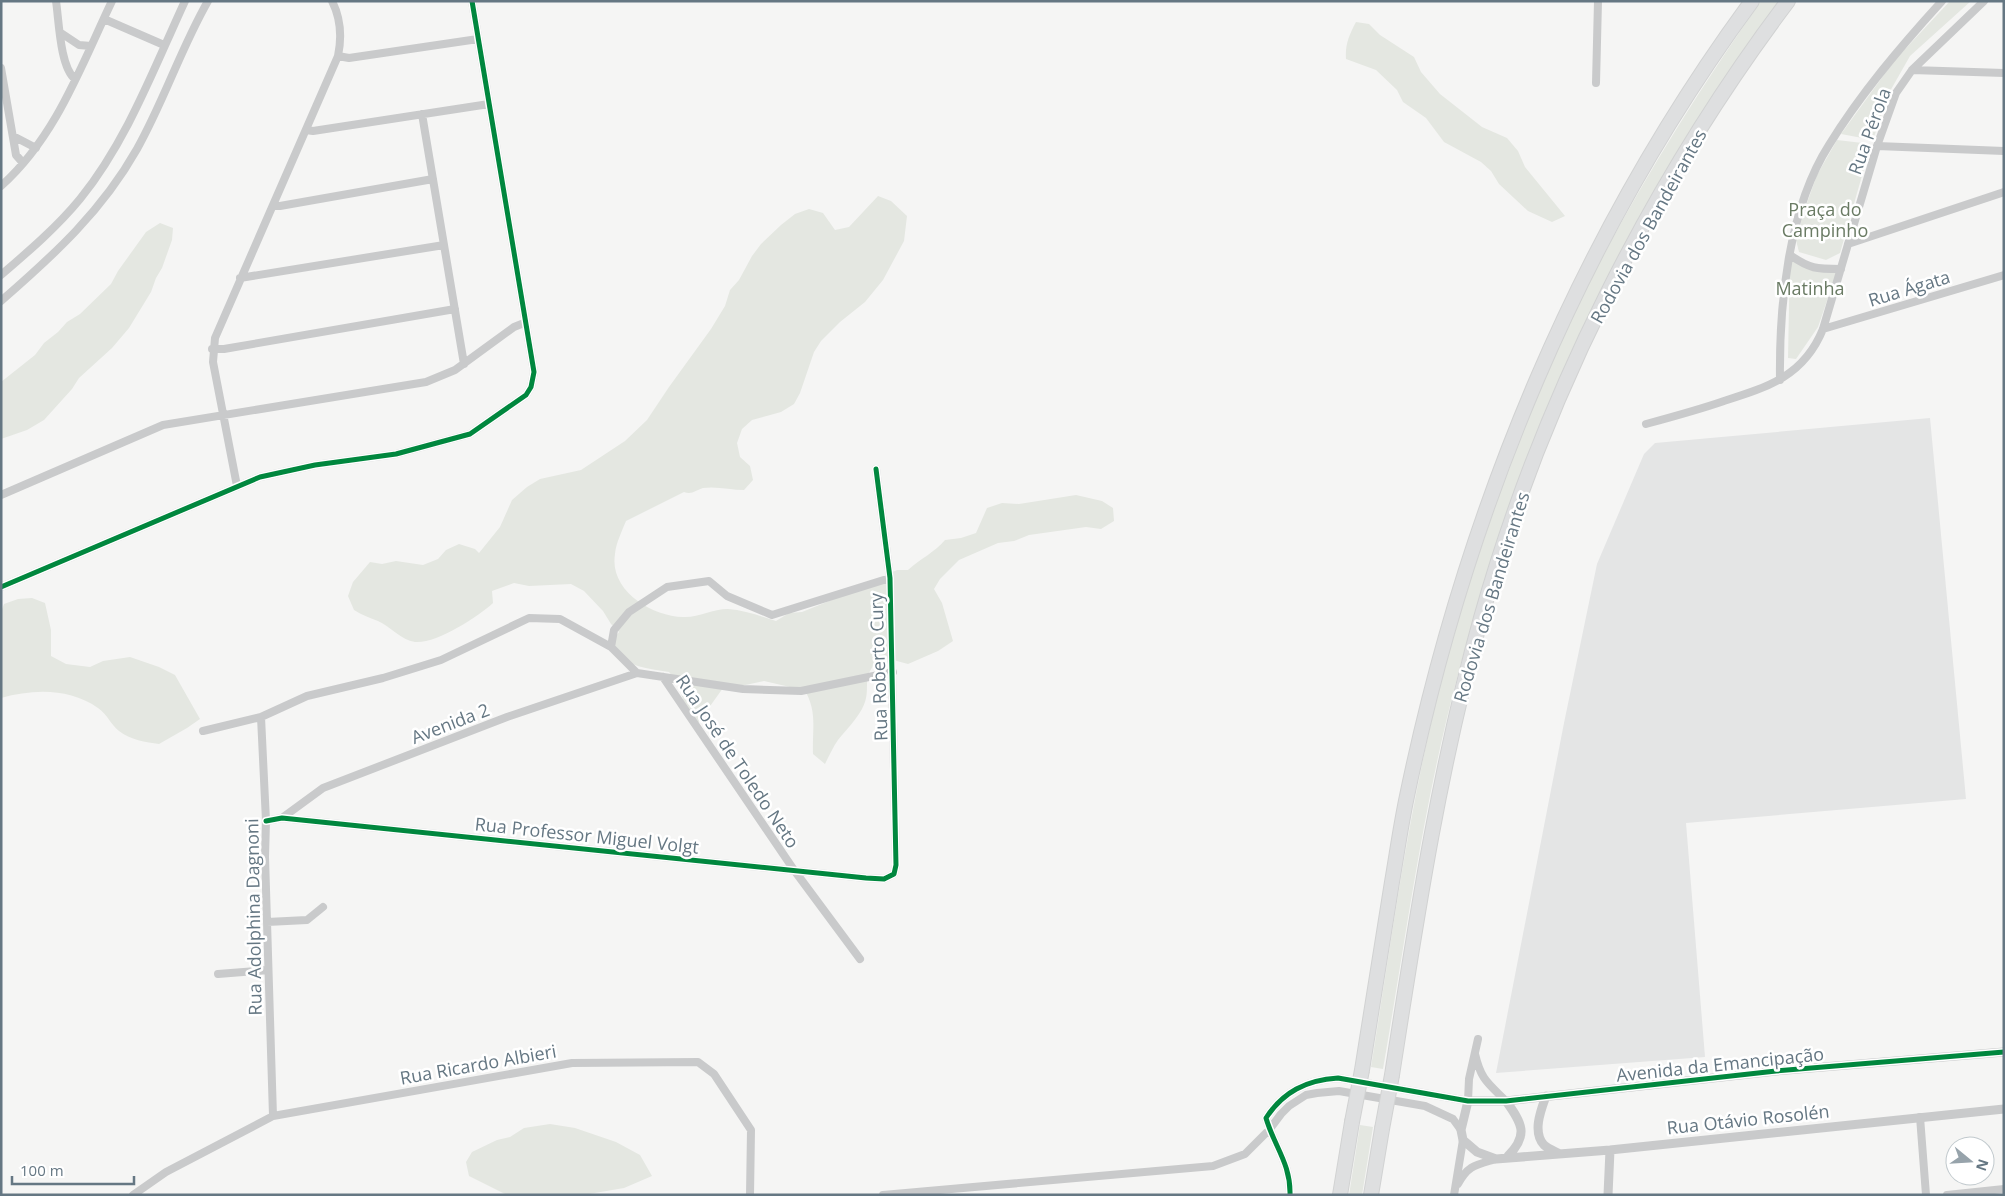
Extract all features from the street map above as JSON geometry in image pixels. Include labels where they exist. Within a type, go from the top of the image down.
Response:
[{"type":"highway","name":"Rodovia dos Bandeirantes","points":[[1340,1195],[1406,798],[1455,602],[1495,483],[1544,363],[1611,226],[1633,185],[1676,114],[1752,1]]},
{"type":"highway","name":"Rodovia dos Bandeirantes","points":[[1371,1195],[1430,840],[1454,723],[1484,608],[1528,476],[1575,362],[1647,220],[1684,155],[1719,100],[1788,1]]},
{"type":"street","points":[[56,1],[61,33],[60,40],[68,72],[75,79]]},
{"type":"street","points":[[1,186],[23,164],[52,125],[112,1]]},
{"type":"street","points":[[1,275],[57,225],[101,170],[127,125],[185,1]]},
{"type":"street","points":[[1,301],[68,241],[93,213],[116,182],[147,131],[208,1]]},
{"type":"street","points":[[237,486],[212,362],[212,349],[240,278],[338,56],[341,30],[337,12],[332,1]]},
{"type":"street","points":[[1,588],[260,477],[315,465],[396,454],[470,434],[526,395],[531,387],[534,372],[524,323],[472,1]]},
{"type":"street","points":[[1596,83],[1598,1]]},
{"type":"street","points":[[1780,380],[1779,341],[1790,255],[1798,217],[1828,146],[1879,74],[1942,1]]},
{"type":"street","name":"Rua Pérola","points":[[1646,424],[1714,404],[1780,380],[1805,360],[1816,346],[1823,329],[1877,146],[1896,93],[1912,70],[1984,1]]},
{"type":"street","points":[[104,20],[164,45]]},
{"type":"street","points":[[61,33],[80,45],[91,46]]},
{"type":"street","points":[[338,56],[349,58],[478,39]]},
{"type":"street","points":[[1,68],[16,155],[23,164]]},
{"type":"street","points":[[1912,70],[2004,72]]},
{"type":"street","points":[[306,130],[313,131],[489,104]]},
{"type":"street","points":[[422,114],[464,364]]},
{"type":"street","points":[[13,136],[36,148]]},
{"type":"street","points":[[1877,146],[2004,151]]},
{"type":"street","points":[[273,206],[433,179]]},
{"type":"street","points":[[1848,244],[2004,192]]},
{"type":"street","points":[[240,278],[444,245]]},
{"type":"street","points":[[1790,255],[1806,266],[1822,269],[1840,269]]},
{"type":"street","name":"Rua Ágata","points":[[1823,329],[2004,275]]},
{"type":"street","points":[[212,349],[224,349],[455,309]]},
{"type":"street","points":[[1,495],[163,425],[417,384],[445,375],[464,364],[514,327],[524,323]]},
{"type":"street","name":"Rua Roberto Cury","points":[[876,469],[890,578],[896,865]]},
{"type":"street","points":[[611,647],[614,630],[628,612],[667,587],[710,581],[727,596],[772,615],[890,578]]},
{"type":"street","points":[[203,731],[261,717],[307,696],[383,678],[441,660],[529,618],[560,619],[611,647],[637,673],[743,689],[801,691],[893,672]]},
{"type":"street","name":"Avenida 2","points":[[282,818],[323,788],[507,717],[637,673]]},
{"type":"street","name":"Rua José de Toledo Neto","points":[[663,677],[794,870],[860,959]]},
{"type":"street","name":"Rua Adolphina Dagnoni","points":[[261,717],[266,821],[265,857],[273,1116]]},
{"type":"street","name":"Rua Professor Miguel Volgt","points":[[266,821],[282,818],[866,878],[884,879],[894,874],[896,865]]},
{"type":"street","points":[[267,922],[307,920],[323,907]]},
{"type":"street","points":[[218,974],[268,970]]},
{"type":"street","points":[[1455,1193],[1468,1101],[1468,1079],[1478,1038]]},
{"type":"street","name":"Avenida da Emancipação","points":[[1468,1101],[1506,1101],[1776,1071],[2004,1052]]},
{"type":"street","points":[[1475,1053],[1479,1071],[1486,1082],[1506,1101],[1515,1113],[1522,1130],[1518,1146],[1508,1156]]},
{"type":"street","name":"Rua Ricardo Albieri","points":[[133,1195],[166,1172],[273,1116],[572,1063],[698,1062],[714,1074],[751,1130],[750,1195]]},
{"type":"street","points":[[1290,1195],[1291,1180],[1266,1118],[1275,1104],[1282,1098],[1306,1084],[1329,1078],[1338,1078],[1468,1101]]},
{"type":"street","points":[[884,1195],[1213,1166],[1245,1154],[1270,1130],[1281,1114],[1296,1100],[1317,1093],[1339,1091],[1425,1106],[1453,1119],[1462,1135],[1477,1152],[1496,1159]]},
{"type":"street","points":[[1546,1096],[1540,1115],[1538,1133],[1544,1144],[1558,1153]]},
{"type":"street","name":"Rua Otávio Rosolén","points":[[1496,1159],[1508,1156],[1610,1150],[2004,1109]]},
{"type":"street","points":[[1920,1117],[1926,1195]]},
{"type":"street","points":[[1608,1195],[1610,1150]]},
{"type":"street","points":[[1455,1193],[1464,1172],[1472,1166],[1496,1159]]},
{"type":"street","points":[[1947,1195],[2004,1189]]},
{"type":"shaded area","points":[[1930,418],[1966,799],[1686,823],[1705,1057],[1496,1073],[1597,564],[1644,454],[1655,443]]},
{"type":"green space","points":[[1761,1],[1779,1],[1721,84],[1668,169],[1620,256],[1576,345],[1537,435],[1502,528],[1472,624],[1436,765],[1419,852],[1383,1069],[1371,1067],[1400,882],[1426,744],[1445,666],[1464,602],[1506,476],[1535,399],[1555,353],[1612,239],[1683,118]]},
{"type":"green space","points":[[1950,1],[1971,1],[1910,56],[1889,93],[1873,140],[1841,134],[1894,61]]},
{"type":"green space","points":[[1356,22],[1369,24],[1380,35],[1414,57],[1421,72],[1440,94],[1482,127],[1507,138],[1518,151],[1525,167],[1565,216],[1552,222],[1528,211],[1499,184],[1491,171],[1481,162],[1444,142],[1426,118],[1403,102],[1397,90],[1376,70],[1346,59],[1348,40]]},
{"type":"green space","name":"Praça do Campinho","points":[[1837,140],[1871,144],[1840,253],[1826,260],[1799,252],[1796,240],[1817,175]]},
{"type":"green space","points":[[878,196],[891,201],[907,216],[904,241],[883,280],[865,302],[840,322],[821,341],[814,352],[800,393],[794,404],[781,412],[752,420],[742,429],[737,443],[740,457],[750,466],[753,480],[744,490],[703,488],[692,493],[684,492],[626,521],[619,537],[615,554],[615,567],[625,589],[646,606],[658,612],[671,615],[689,617],[728,609],[776,621],[789,613],[802,612],[844,595],[897,570],[908,570],[945,540],[961,538],[976,533],[987,508],[1002,503],[1019,504],[1076,495],[1102,501],[1113,508],[1114,521],[1101,529],[1086,527],[1029,535],[1014,541],[998,543],[959,560],[940,579],[934,589],[942,603],[953,641],[938,651],[908,664],[882,657],[874,664],[868,677],[867,695],[862,709],[836,743],[825,764],[813,754],[811,704],[803,687],[790,687],[764,681],[723,688],[698,723],[683,700],[678,683],[669,672],[639,666],[625,661],[612,652],[613,640],[619,632],[584,591],[571,584],[529,586],[514,583],[492,591],[493,603],[477,615],[445,634],[424,641],[415,642],[405,639],[378,621],[354,610],[348,596],[353,582],[370,562],[382,564],[396,561],[423,565],[438,559],[446,550],[459,544],[475,549],[479,553],[500,527],[512,500],[527,487],[540,479],[581,470],[625,441],[647,420],[711,329],[725,306],[730,290],[739,280],[752,256],[761,244],[781,225],[795,214],[809,209],[823,213],[835,230],[849,227]]},
{"type":"green space","points":[[160,223],[173,228],[172,240],[151,292],[129,328],[112,348],[79,378],[72,389],[44,420],[27,430],[1,439],[1,382],[35,355],[44,343],[67,322],[80,314],[111,284],[146,232]]},
{"type":"green space","name":"Matinha","points":[[1790,255],[1806,266],[1841,269],[1832,286],[1818,327],[1796,359],[1788,358]]},
{"type":"green space","points":[[32,598],[45,603],[51,630],[51,656],[66,664],[90,667],[103,661],[130,657],[159,667],[175,675],[200,719],[159,744],[128,737],[116,729],[98,708],[87,701],[75,697],[51,692],[39,692],[1,698],[1,612],[4,604],[18,599]]},
{"type":"green space","points":[[550,1124],[575,1128],[616,1142],[640,1155],[652,1176],[624,1188],[583,1195],[507,1195],[469,1176],[466,1162],[472,1152],[497,1140],[510,1137],[524,1128]]},
{"type":"green space","points":[[1360,1125],[1373,1127],[1362,1195],[1349,1195]]},
{"type":"cycle path","points":[[1,587],[260,477],[315,465],[396,454],[470,434],[526,395],[531,387],[534,372],[472,1]]},
{"type":"cycle path","points":[[266,821],[282,818],[866,878],[884,879],[894,874],[896,865],[890,578],[876,469]]},
{"type":"cycle path","points":[[1290,1195],[1290,1184],[1285,1164],[1266,1118],[1288,1094],[1316,1081],[1338,1078],[1468,1101],[1506,1101],[1776,1071],[2004,1052]]}]
